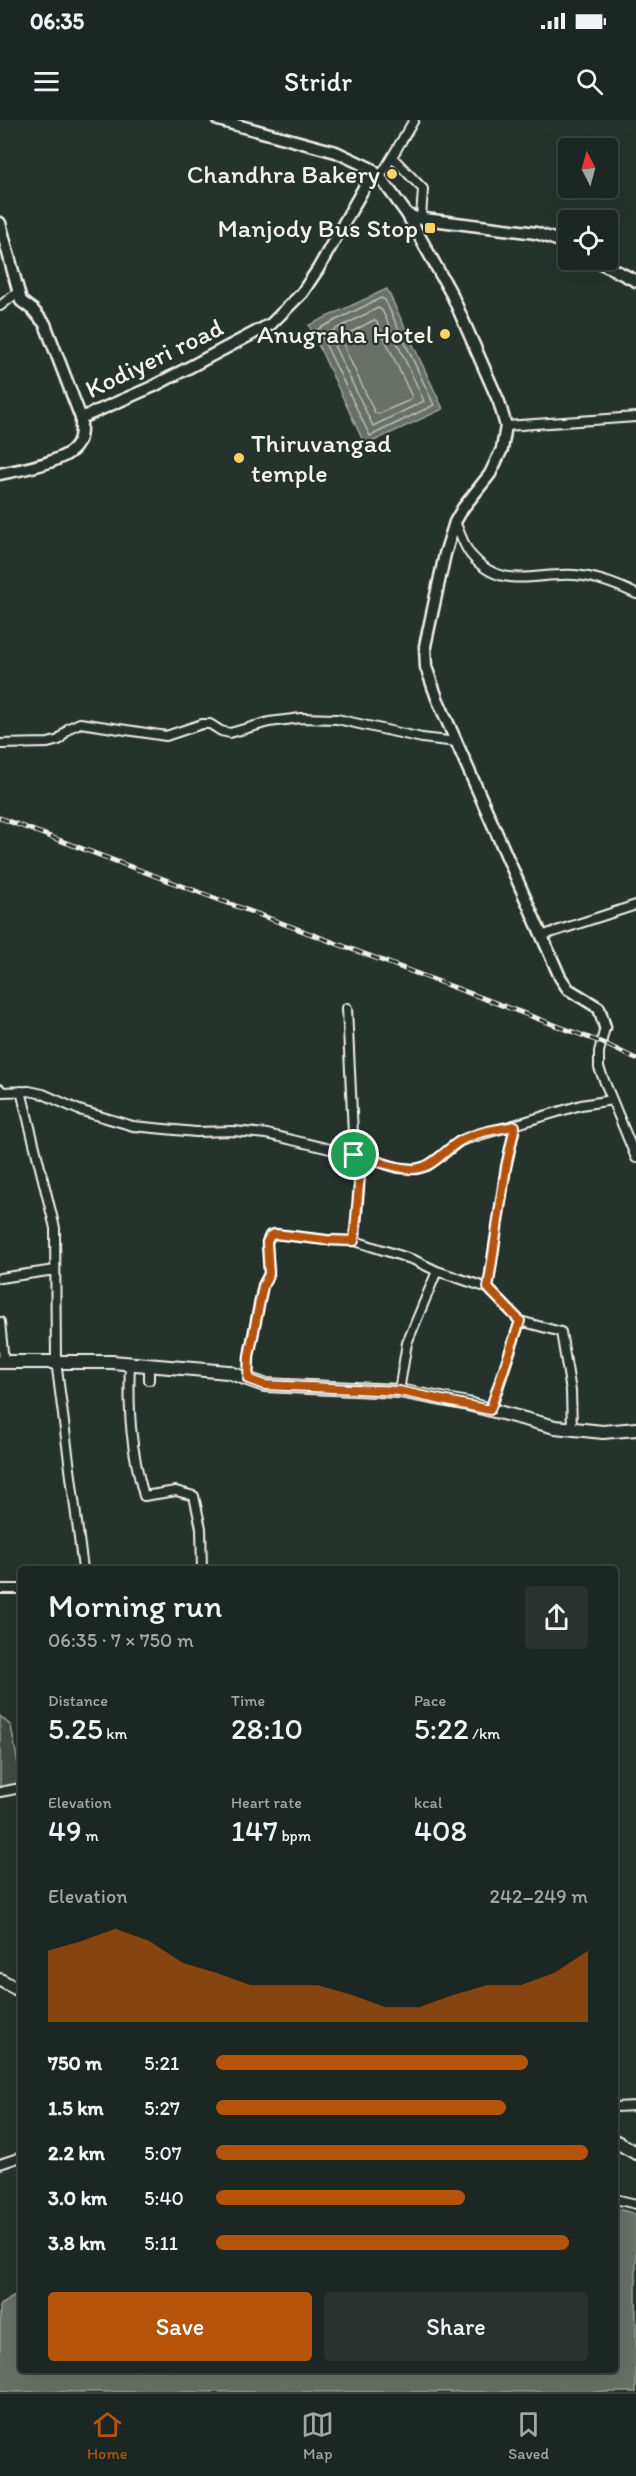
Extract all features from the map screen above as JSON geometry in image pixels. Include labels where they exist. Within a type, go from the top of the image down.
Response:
[{"type":"main road","points":[[2,1362],[56,1361],[130,1364],[228,1372],[264,1385],[399,1391],[572,1430],[636,1429]]},
{"type":"main road","points":[[0,1980],[18,1989]]},
{"type":"main road","points":[[618,2143],[636,2153]]},
{"type":"street","points":[[218,120],[336,152],[370,168],[380,177],[407,214],[452,295],[499,402],[506,426],[502,449],[490,474],[455,522],[445,554],[425,646],[426,667],[541,936],[564,984],[576,996],[598,1008],[605,1027],[598,1059],[599,1068],[636,1158]]},
{"type":"street","points":[[380,177],[414,120]]},
{"type":"street","points":[[392,157],[423,189],[421,218]]},
{"type":"street","name":"Kodiyeri road","points":[[0,223],[21,301],[33,310],[45,324],[81,418],[152,387],[271,324],[302,293],[318,269],[366,184],[370,168]]},
{"type":"street","points":[[407,214],[421,218],[536,233],[558,241]]},
{"type":"street","points":[[615,270],[636,281]]},
{"type":"street","points":[[0,306],[18,292]]},
{"type":"street","points":[[506,426],[636,417]]},
{"type":"street","points":[[0,474],[61,459],[76,448],[81,435],[81,418]]},
{"type":"street","points":[[455,522],[470,555],[498,576],[534,579],[572,575],[594,577],[636,594]]},
{"type":"street","points":[[0,744],[48,743],[59,740],[69,728],[80,723],[166,736],[202,724],[210,724],[221,731],[230,733],[242,731],[254,725],[301,718],[338,718],[422,738],[457,742]]},
{"type":"street","points":[[541,936],[636,904]]},
{"type":"street","points":[[347,1008],[354,1155],[360,1174],[354,1241]]},
{"type":"street","points":[[0,1089],[3,1092],[21,1091],[43,1094],[79,1110],[132,1126],[196,1132],[233,1131],[267,1134],[398,1168],[416,1169],[427,1166],[459,1141],[581,1105],[612,1100]]},
{"type":"street","points":[[21,1091],[55,1228],[56,1361],[83,1566]]},
{"type":"street","points":[[488,1288],[506,1167],[515,1126]]},
{"type":"street","points":[[248,1379],[249,1356],[263,1286],[269,1274],[267,1242],[270,1236],[275,1234],[354,1241],[414,1260],[437,1271],[488,1288],[520,1321],[561,1332],[572,1391],[572,1430]]},
{"type":"street","points":[[0,1278],[55,1270]]},
{"type":"street","points":[[399,1391],[407,1343],[437,1271]]},
{"type":"street","points":[[490,1410],[520,1321]]},
{"type":"street","points":[[0,1322],[2,1362]]},
{"type":"street","points":[[130,1364],[129,1403],[134,1458],[144,1496],[176,1491],[194,1496],[201,1528],[202,1566]]},
{"type":"street","points":[[149,1365],[149,1380]]},
{"type":"street","points":[[0,1588],[18,1589]]},
{"type":"street","points":[[0,1792],[18,1789]]},
{"type":"street","points":[[618,2107],[636,2106]]},
{"type":"street","points":[[0,2164],[18,2158]]},
{"type":"street","points":[[618,2200],[636,2204]]},
{"type":"shaded area","points":[[0,1716],[11,1726],[18,1764],[18,1779],[15,1786],[0,1788]]},
{"type":"water","points":[[387,289],[443,409],[365,445],[309,325]]},
{"type":"water","points":[[618,2209],[636,2214],[636,2392],[0,2392],[0,2305],[18,2294],[18,2373],[618,2373]]},
{"type":"railway","points":[[0,818],[603,1043],[636,1059]]},
{"type":"place","name":"Chandhra Bakery","points":[[392,174]]},
{"type":"place","name":"Manjody Bus Stop","points":[[430,228]]},
{"type":"place","name":"Anugraha Hotel","points":[[445,334]]},
{"type":"place","name":"Thiruvangad temple","points":[[239,458]]},
{"type":"route","points":[[515,1126],[506,1167],[488,1288],[520,1321],[490,1410],[399,1391],[264,1385],[248,1379],[249,1356],[263,1286],[269,1274],[267,1242],[270,1236],[275,1234],[354,1241],[360,1174],[354,1155],[398,1168],[416,1169],[427,1166],[459,1141],[515,1126]]}]
